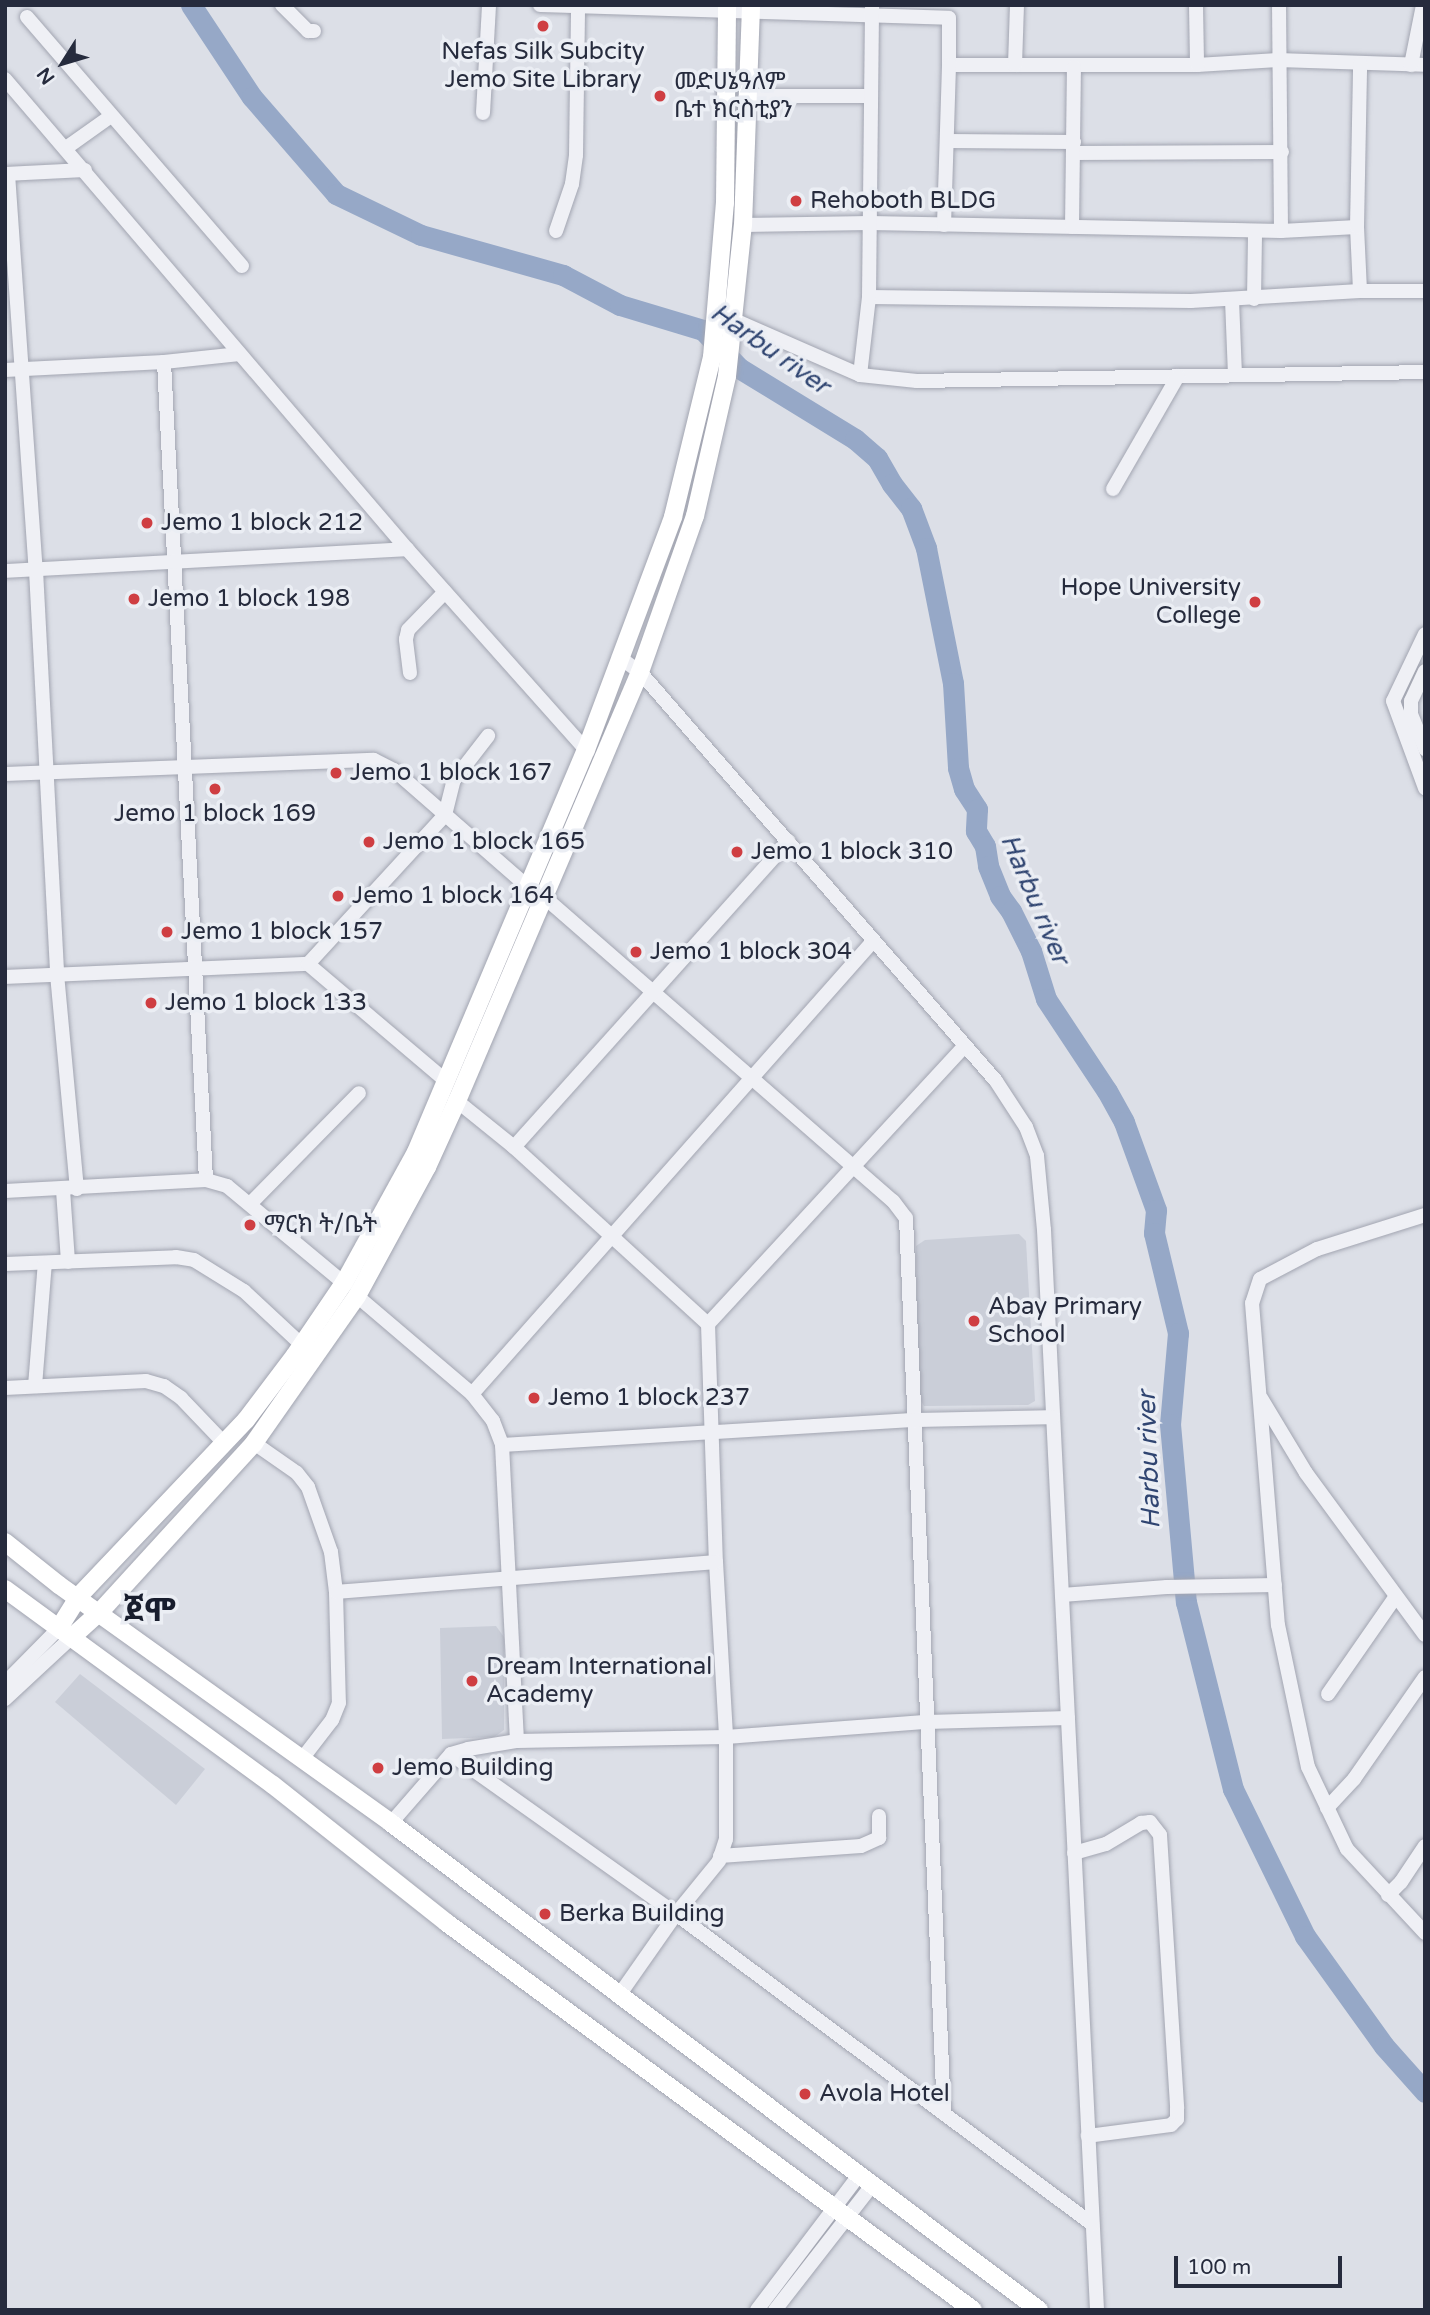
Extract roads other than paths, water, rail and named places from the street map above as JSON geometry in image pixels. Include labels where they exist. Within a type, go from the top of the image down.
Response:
[{"type":"main road","points":[[65,1632],[99,1613],[254,1443],[357,1296],[427,1167],[457,1101],[474,1036],[527,886],[586,750],[673,517],[721,355],[727,7]]},
{"type":"main road","points":[[722,321],[743,225],[751,8]]},
{"type":"main road","points":[[65,1632],[78,1597],[225,1444],[302,1345],[344,1283],[416,1152],[445,1080],[474,1036],[543,896],[640,672],[695,516],[727,376],[721,355]]},
{"type":"main road","points":[[5,1542],[391,1823],[1038,2310]]},
{"type":"main road","points":[[41,1570],[70,1579],[83,1578],[105,1568]]},
{"type":"main road","points":[[5,1589],[274,1785],[447,1923],[973,2310]]},
{"type":"main road","points":[[117,1593],[121,1612],[133,1636]]},
{"type":"street","points":[[282,5],[308,31],[314,32]]},
{"type":"street","points":[[483,113],[489,5]]},
{"type":"street","points":[[540,5],[578,8],[727,7],[949,11],[950,65],[944,225]]},
{"type":"street","points":[[1015,65],[1017,5]]},
{"type":"street","points":[[1196,5],[1197,65]]},
{"type":"street","points":[[1279,5],[1281,231]]},
{"type":"street","points":[[950,65],[1074,67],[1197,65],[1278,60],[1418,65],[1423,5]]},
{"type":"street","points":[[556,231],[572,184],[576,155],[578,8]]},
{"type":"street","points":[[860,375],[869,297],[872,10]]},
{"type":"street","points":[[27,17],[242,266]]},
{"type":"street","points":[[1360,65],[1357,227],[1360,291]]},
{"type":"street","points":[[1072,227],[1074,67]]},
{"type":"street","points":[[5,79],[407,549],[586,750]]},
{"type":"street","points":[[748,96],[871,96]]},
{"type":"street","points":[[66,148],[111,116]]},
{"type":"street","points":[[947,141],[1282,152]]},
{"type":"street","points":[[68,1262],[70,1190],[48,771],[7,174],[85,170]]},
{"type":"street","points":[[743,225],[870,223],[1255,232],[1357,227]]},
{"type":"street","points":[[1254,299],[1255,232]]},
{"type":"street","points":[[869,297],[1232,300],[1360,291],[1425,291]]},
{"type":"street","points":[[1232,300],[1235,376]]},
{"type":"street","points":[[722,321],[860,375],[917,381],[1425,373]]},
{"type":"street","points":[[5,370],[164,362],[240,354]]},
{"type":"street","points":[[164,362],[172,563],[186,766],[206,1180]]},
{"type":"street","points":[[1113,489],[1178,376]]},
{"type":"street","points":[[5,571],[407,549]]},
{"type":"street","points":[[410,673],[406,639],[408,630],[445,592]]},
{"type":"street","points":[[1425,634],[1393,701],[1425,788]]},
{"type":"street","points":[[619,657],[640,672],[1012,1103],[1026,1127],[1037,1156],[1044,1230],[1097,2310]]},
{"type":"street","points":[[1425,671],[1411,701],[1412,714],[1425,749]]},
{"type":"street","points":[[308,964],[445,815],[454,780],[488,736]]},
{"type":"street","points":[[5,774],[374,760],[394,770],[527,886]]},
{"type":"street","points":[[514,1147],[789,842]]},
{"type":"street","points":[[543,896],[751,1081],[893,1202],[906,1219],[912,1420],[944,2113]]},
{"type":"street","points":[[472,1394],[873,941]]},
{"type":"street","points":[[5,977],[308,964],[445,1080]]},
{"type":"street","points":[[620,1994],[720,1856],[726,1839],[726,1737],[716,1562],[708,1324],[964,1047]]},
{"type":"street","points":[[251,1203],[359,1093]]},
{"type":"street","points":[[457,1101],[514,1147],[708,1324]]},
{"type":"street","points":[[5,1191],[70,1190],[206,1180],[228,1186],[251,1203],[344,1283]]},
{"type":"street","points":[[1425,1215],[1317,1249],[1260,1279],[1252,1303],[1278,1625],[1308,1767],[1347,1849],[1425,1933]]},
{"type":"street","points":[[5,1264],[176,1256],[194,1260],[244,1291],[302,1345]]},
{"type":"street","points":[[35,1386],[45,1263]]},
{"type":"street","points":[[357,1296],[472,1394],[493,1421],[502,1445],[517,1741]]},
{"type":"street","points":[[5,1388],[129,1381],[164,1386],[181,1398],[225,1444]]},
{"type":"street","points":[[1258,1394],[1306,1473],[1425,1635]]},
{"type":"street","points":[[502,1445],[713,1435],[912,1420],[1053,1417]]},
{"type":"street","points":[[254,1443],[297,1474],[308,1487],[331,1552],[336,1592],[339,1703],[332,1720],[302,1759]]},
{"type":"street","points":[[336,1592],[716,1562]]},
{"type":"street","points":[[1062,1595],[1167,1587],[1275,1585]]},
{"type":"street","points":[[1328,1694],[1396,1596]]},
{"type":"street","points":[[5,1683],[65,1632]]},
{"type":"street","points":[[5,1699],[65,1632]]},
{"type":"street","points":[[1327,1808],[1354,1779],[1425,1677]]},
{"type":"street","points":[[391,1823],[451,1754],[517,1741],[726,1737],[928,1722],[1068,1718]]},
{"type":"street","points":[[451,1754],[676,1914],[1092,2224]]},
{"type":"street","points":[[720,1856],[861,1846],[879,1838],[879,1816]]},
{"type":"street","points":[[1074,1853],[1106,1844],[1141,1823],[1150,1822],[1160,1835],[1177,2108],[1177,2119],[1171,2125],[1088,2136]]},
{"type":"street","points":[[1388,1895],[1401,1882],[1425,1846]]},
{"type":"street","points":[[775,2310],[866,2179]]},
{"type":"street","points":[[757,2310],[842,2212]]},
{"type":"waterway","name":"Harbu river","points":[[191,5],[252,97],[336,194],[421,235],[563,275],[620,305],[703,330],[739,368],[855,439],[877,458],[892,484],[911,508],[926,548],[953,683],[958,768],[964,789],[977,809],[976,831],[985,846],[988,866],[1000,896],[1011,911],[1031,951],[1046,999],[1107,1091],[1124,1122],[1156,1210],[1154,1233],[1178,1333],[1170,1424],[1186,1602],[1233,1789],[1305,1936],[1384,2046],[1425,2092]]},
{"type":"place","name":"Nefas Silk Subcity Jemo Site Library","points":[[543,26]]},
{"type":"place","name":"መድሀኔዓለም ቤተ ክርስቲያን","points":[[660,96]]},
{"type":"place","name":"Rehoboth BLDG","points":[[796,201]]},
{"type":"place","name":"Jemo 1 block 212","points":[[147,523]]},
{"type":"place","name":"Jemo 1 block 198","points":[[134,599]]},
{"type":"place","name":"Hope University College","points":[[1255,602]]},
{"type":"place","name":"Jemo 1 block 167","points":[[336,773]]},
{"type":"place","name":"Jemo 1 block 169","points":[[215,789]]},
{"type":"place","name":"Jemo 1 block 165","points":[[369,842]]},
{"type":"place","name":"Jemo 1 block 310","points":[[737,852]]},
{"type":"place","name":"Jemo 1 block 164","points":[[338,896]]},
{"type":"place","name":"Jemo 1 block 157","points":[[167,932]]},
{"type":"place","name":"Jemo 1 block 304","points":[[636,952]]},
{"type":"place","name":"Jemo 1 block 133","points":[[151,1003]]},
{"type":"place","name":"ማርክ ት/ቤት","points":[[250,1225]]},
{"type":"place","name":"Abay Primary School","points":[[974,1321]]},
{"type":"place","name":"Jemo 1 block 237","points":[[534,1398]]},
{"type":"place","name":"Dream International Academy","points":[[472,1681]]},
{"type":"place","name":"Jemo Building","points":[[378,1768]]},
{"type":"place","name":"Berka Building","points":[[545,1914]]},
{"type":"place","name":"Avola Hotel","points":[[805,2094]]},
{"type":"district","name":"ጀሞ","points":[[150,1611]]}]
